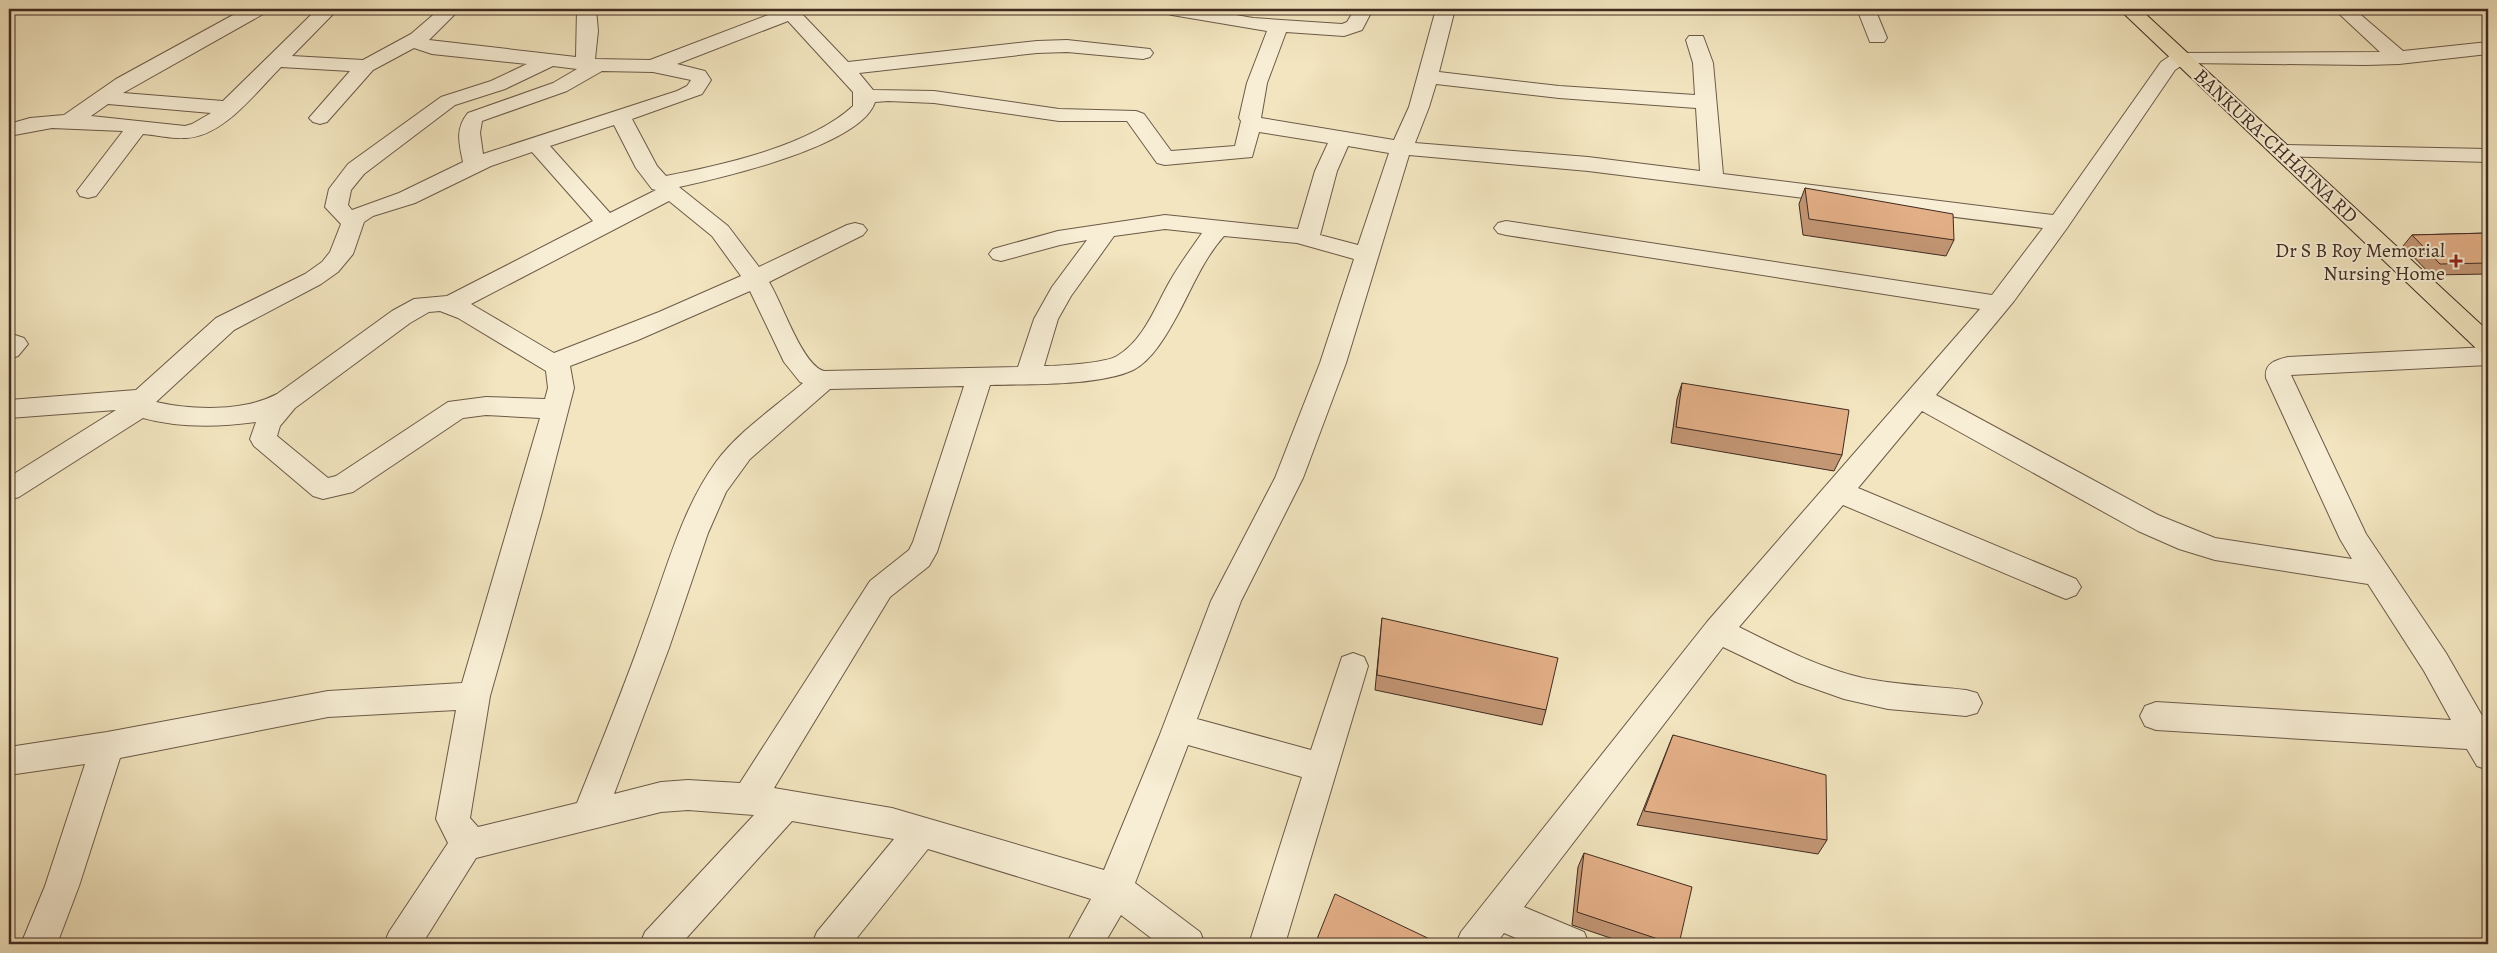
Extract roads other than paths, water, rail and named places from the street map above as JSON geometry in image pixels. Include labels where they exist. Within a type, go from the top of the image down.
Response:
[{"type":"highway","name":"BANKURA-CHHATNA RD","points":[[2129,9],[2488,345]]},
{"type":"street","points":[[70,121],[148,68],[258,9]]},
{"type":"street","points":[[9,130],[38,123],[70,121],[185,132],[198,130],[215,121],[328,9]]},
{"type":"street","points":[[320,118],[366,66],[418,38],[452,9]]},
{"type":"street","points":[[587,9],[592,64]]},
{"type":"street","points":[[743,9],[747,30]]},
{"type":"street","points":[[1172,9],[1349,30],[1355,26],[1364,9]]},
{"type":"street","points":[[1084,944],[1116,890],[1127,853],[1178,728],[1226,601],[1299,453],[1333,363],[1401,148],[1419,107],[1446,9]]},
{"type":"street","points":[[1858,9],[1866,9],[1877,38]]},
{"type":"street","points":[[2342,9],[2399,58]]},
{"type":"street","points":[[451,304],[607,223],[665,188],[811,142],[858,113],[864,106],[865,97],[863,90],[796,11],[653,66]]},
{"type":"street","points":[[865,97],[894,94],[945,98],[1065,116],[1129,114],[1137,118],[1165,158],[1244,152],[1251,122],[1250,118],[1268,19]]},
{"type":"street","points":[[9,490],[142,403],[225,324],[313,279],[330,267],[341,254],[354,219],[365,211],[407,198],[474,164],[620,115],[684,96],[695,90],[701,80],[698,75],[691,72],[653,66],[592,64],[432,48],[420,44],[418,38]]},
{"type":"street","points":[[1696,40],[1703,63],[1712,181]]},
{"type":"street","points":[[844,69],[1037,47],[1067,46],[1143,53]]},
{"type":"street","points":[[1474,944],[1718,632],[1997,304],[2059,222],[2163,71],[2181,57],[2399,58],[2488,48]]},
{"type":"street","points":[[352,224],[336,207],[340,189],[356,169],[448,101],[508,80],[551,60]]},
{"type":"street","points":[[274,62],[366,66]]},
{"type":"street","points":[[474,164],[469,128],[471,121],[475,117],[560,87],[592,64]]},
{"type":"street","points":[[1427,77],[1559,92],[1706,102]]},
{"type":"street","points":[[103,97],[226,108]]},
{"type":"street","points":[[620,115],[647,168],[665,188],[720,231],[756,280],[797,362],[810,376],[824,380],[1028,377],[1089,372],[1113,366],[1131,358],[1148,341],[1214,231],[1220,228]]},
{"type":"street","points":[[1251,122],[1255,125],[1401,148],[1550,160],[2059,222]]},
{"type":"street","points":[[88,191],[137,128]]},
{"type":"street","points":[[1306,238],[1326,171],[1340,139]]},
{"type":"street","points":[[536,144],[607,223]]},
{"type":"street","points":[[2282,151],[2488,156]]},
{"type":"street","points":[[1000,254],[1058,238],[1153,222],[1277,233],[1306,238],[1367,255]]},
{"type":"street","points":[[1506,228],[1997,304]]},
{"type":"street","points":[[551,363],[636,332],[756,280],[855,230]]},
{"type":"street","points":[[1028,377],[1046,319],[1061,293],[1106,230]]},
{"type":"street","points":[[142,403],[148,411],[163,414],[239,415],[259,412],[286,401],[401,317],[423,305],[440,303],[451,304],[556,366],[560,375],[561,388],[474,696],[453,819],[459,833],[468,841],[480,843],[662,797],[688,795],[749,799],[892,823],[920,833],[1116,890],[1187,944]]},
{"type":"street","points":[[2482,746],[2435,662],[2376,574],[2344,519],[2279,378],[2278,372],[2281,368],[2288,366],[2488,356]]},
{"type":"street","points":[[749,799],[880,589],[919,558],[927,544],[979,379]]},
{"type":"street","points":[[589,815],[694,537],[716,484],[727,466],[740,452],[824,380]]},
{"type":"street","points":[[1919,398],[2148,522],[2188,541],[2214,549],[2376,574]]},
{"type":"street","points":[[286,401],[268,423],[263,439],[323,489],[343,485],[457,409],[486,406],[555,410]]},
{"type":"street","points":[[9,408],[142,403]]},
{"type":"street","points":[[1838,491],[2066,587]]},
{"type":"street","points":[[1718,632],[1807,674],[1840,685],[1866,691],[1966,703]]},
{"type":"street","points":[[1267,944],[1353,666]]},
{"type":"street","points":[[9,761],[107,746],[328,704],[474,696]]},
{"type":"street","points":[[2156,716],[2482,746]]},
{"type":"street","points":[[1178,728],[1322,768]]},
{"type":"street","points":[[39,944],[62,886],[107,746]]},
{"type":"street","points":[[658,944],[785,805]]},
{"type":"street","points":[[830,944],[920,833]]},
{"type":"street","points":[[402,944],[468,841]]},
{"type":"street","points":[[1498,913],[1571,944]]},
{"type":"place","name":"Dr S B Roy Memorial Nursing Home","points":[[2456,261]]}]
